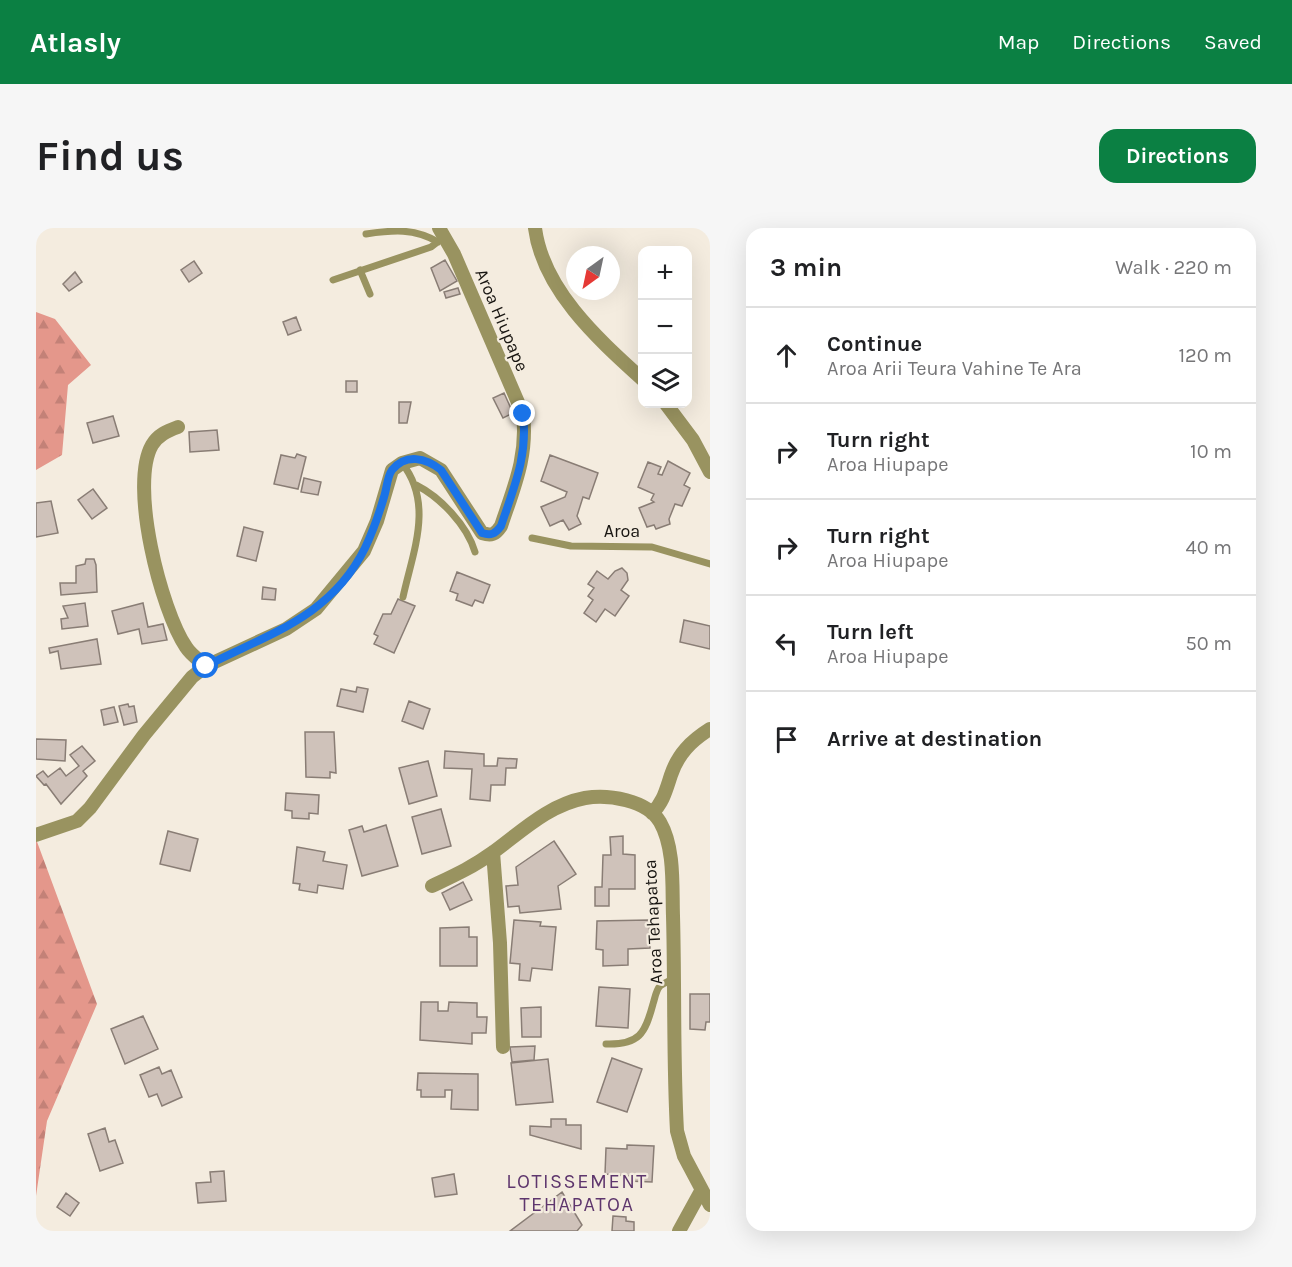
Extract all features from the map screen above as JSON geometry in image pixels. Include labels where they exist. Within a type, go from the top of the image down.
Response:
[{"type":"street","points":[[534,228],[545,264],[556,286],[588,326],[638,375]]},
{"type":"street","name":"Aroa Hiupape","points":[[402,463],[420,458],[441,470],[482,533],[490,536],[496,533],[501,526],[526,440],[523,414],[454,254],[440,236]]},
{"type":"street","points":[[669,408],[693,440],[710,472]]},
{"type":"street","points":[[178,427],[161,434],[151,446],[145,486],[146,511],[150,544],[165,600],[186,647],[206,666]]},
{"type":"street","points":[[36,835],[77,821],[90,808],[144,735],[192,677],[206,666],[286,629],[316,609],[364,551],[377,521],[389,475],[402,463]]},
{"type":"street","points":[[432,886],[465,871],[526,826],[556,808],[584,798],[607,796],[631,802],[652,813],[660,806],[676,761],[686,747],[710,729]]},
{"type":"street","name":"Aroa Tehapatoa","points":[[652,813],[660,822],[667,841],[671,867],[677,1131],[684,1156],[710,1205]]},
{"type":"street","points":[[493,852],[500,942],[503,1047]]},
{"type":"street","points":[[679,1231],[701,1191]]},
{"type":"lane","points":[[366,234],[400,230],[440,236]]},
{"type":"lane","points":[[333,280],[440,236]]},
{"type":"lane","points":[[360,270],[370,294]]},
{"type":"lane","points":[[402,463],[416,484],[440,501],[466,532],[475,552]]},
{"type":"lane","points":[[403,597],[418,539],[420,520],[416,484]]},
{"type":"lane","name":"Aroa","points":[[532,538],[571,546],[652,547],[710,564]]},
{"type":"lane","points":[[606,1044],[624,1044],[638,1039],[649,1021],[660,986],[674,978]]},
{"type":"green space","points":[[36,312],[55,319],[91,365],[68,385],[62,455],[36,470]]},
{"type":"green space","points":[[36,839],[97,1004],[47,1121],[36,1196]]},
{"type":"building","points":[[445,260],[457,281],[440,291],[431,268]]},
{"type":"building","points":[[194,261],[202,273],[189,282],[181,270]]},
{"type":"building","points":[[75,272],[82,282],[69,291],[63,284]]},
{"type":"building","points":[[458,288],[460,294],[446,298],[444,292]]},
{"type":"building","points":[[296,317],[301,330],[288,335],[283,322]]},
{"type":"building","points":[[346,381],[357,381],[357,392],[346,392]]},
{"type":"building","points":[[504,393],[513,413],[503,418],[493,398]]},
{"type":"building","points":[[399,402],[411,402],[407,423],[399,423]]},
{"type":"building","points":[[113,416],[119,436],[93,443],[87,423]]},
{"type":"building","points":[[217,430],[219,450],[190,452],[189,432]]},
{"type":"building","points":[[297,454],[306,457],[298,489],[274,484],[281,455],[295,458]]},
{"type":"building","points":[[550,455],[598,473],[589,499],[583,497],[577,516],[581,524],[569,530],[563,520],[550,526],[541,507],[565,497],[567,492],[541,481]]},
{"type":"building","points":[[668,461],[690,473],[684,485],[690,488],[682,506],[675,504],[669,519],[670,524],[656,529],[654,525],[647,527],[639,508],[654,502],[651,500],[654,494],[638,487],[648,462],[661,467],[658,474],[662,475]]},
{"type":"building","points":[[304,478],[321,482],[318,495],[301,492]]},
{"type":"building","points":[[93,489],[107,508],[92,519],[78,500]]},
{"type":"building","points":[[51,501],[58,533],[36,537],[36,503]]},
{"type":"building","points":[[244,527],[263,532],[256,561],[237,556]]},
{"type":"building","points":[[86,559],[94,559],[96,565],[97,592],[61,595],[60,583],[76,583],[76,566],[85,564]]},
{"type":"building","points":[[622,568],[627,573],[628,580],[621,590],[629,596],[615,616],[605,609],[596,622],[584,613],[593,600],[588,596],[594,588],[588,584],[597,571],[608,579],[615,571]]},
{"type":"building","points":[[457,572],[490,585],[483,603],[475,600],[472,606],[456,600],[458,594],[450,591]]},
{"type":"building","points":[[263,587],[276,589],[275,600],[262,599]]},
{"type":"building","points":[[398,599],[415,606],[394,653],[374,644],[378,636],[374,634],[383,614],[391,614]]},
{"type":"building","points":[[85,603],[88,626],[62,629],[61,619],[68,618],[63,606]]},
{"type":"building","points":[[143,603],[148,627],[163,624],[167,640],[142,644],[139,629],[118,634],[112,611]]},
{"type":"building","points":[[684,620],[710,626],[710,649],[680,642]]},
{"type":"building","points":[[97,639],[101,664],[61,669],[58,651],[50,653],[49,648]]},
{"type":"building","points":[[357,687],[368,689],[363,712],[337,706],[341,689],[356,692]]},
{"type":"building","points":[[409,701],[430,709],[423,729],[402,721]]},
{"type":"building","points":[[128,704],[129,707],[134,706],[137,722],[124,725],[119,706]]},
{"type":"building","points":[[114,707],[118,722],[104,725],[101,710]]},
{"type":"building","points":[[305,732],[334,732],[336,773],[330,772],[330,778],[306,777]]},
{"type":"building","points":[[36,739],[66,740],[65,761],[36,759]]},
{"type":"building","points":[[82,746],[95,761],[83,771],[87,776],[61,804],[46,784],[44,785],[36,776],[43,771],[48,777],[60,768],[66,776],[79,766],[70,755]]},
{"type":"building","points":[[445,751],[484,754],[484,766],[497,766],[498,758],[517,759],[516,768],[506,768],[505,785],[491,785],[490,801],[470,799],[472,769],[444,768]]},
{"type":"building","points":[[428,761],[437,796],[409,804],[399,768]]},
{"type":"building","points":[[286,793],[319,795],[318,814],[309,813],[309,819],[292,818],[292,811],[285,810]]},
{"type":"building","points":[[441,809],[451,846],[422,854],[412,817]]},
{"type":"building","points":[[386,825],[398,866],[362,876],[349,830],[362,826],[364,832]]},
{"type":"building","points":[[168,831],[198,839],[190,871],[160,864]]},
{"type":"building","points":[[623,836],[623,854],[635,855],[635,889],[609,889],[609,906],[595,906],[595,887],[602,887],[603,855],[611,855],[610,837]]},
{"type":"building","points":[[554,841],[576,874],[558,886],[561,909],[520,913],[519,906],[508,907],[506,886],[518,885],[516,867]]},
{"type":"building","points":[[297,847],[325,852],[323,861],[347,865],[343,889],[318,885],[317,893],[299,890],[300,884],[293,883]]},
{"type":"building","points":[[463,882],[472,900],[450,910],[442,893]]},
{"type":"building","points":[[514,920],[541,922],[540,926],[556,927],[552,970],[532,968],[530,981],[519,980],[520,964],[510,963]]},
{"type":"building","points":[[649,920],[650,948],[628,949],[628,965],[603,966],[603,950],[596,949],[597,921]]},
{"type":"building","points":[[469,927],[469,937],[477,937],[477,966],[440,966],[440,928]]},
{"type":"building","points":[[599,987],[630,989],[628,1028],[596,1026]]},
{"type":"building","points":[[690,994],[710,994],[710,1022],[706,1022],[705,1030],[690,1029]]},
{"type":"building","points":[[421,1002],[438,1002],[438,1011],[448,1011],[449,1002],[477,1003],[477,1017],[487,1017],[486,1033],[472,1033],[472,1044],[420,1040]]},
{"type":"building","points":[[541,1007],[541,1037],[522,1037],[521,1008]]},
{"type":"building","points":[[143,1016],[158,1049],[125,1064],[111,1029]]},
{"type":"building","points":[[535,1046],[534,1060],[512,1062],[510,1047]]},
{"type":"building","points":[[612,1058],[642,1069],[627,1112],[597,1102]]},
{"type":"building","points":[[548,1059],[553,1102],[516,1105],[511,1063]]},
{"type":"building","points":[[159,1067],[162,1074],[171,1070],[182,1097],[162,1106],[157,1094],[149,1097],[140,1075]]},
{"type":"building","points":[[418,1073],[478,1074],[478,1110],[451,1109],[452,1090],[445,1090],[445,1097],[421,1097],[421,1090],[417,1090]]},
{"type":"building","points":[[551,1119],[566,1119],[566,1125],[581,1125],[581,1149],[530,1135],[530,1126],[551,1127]]},
{"type":"building","points":[[105,1128],[109,1142],[115,1140],[123,1163],[100,1171],[88,1134]]},
{"type":"building","points":[[627,1145],[654,1146],[652,1182],[628,1181],[628,1176],[605,1174],[606,1148],[627,1149]]},
{"type":"building","points":[[224,1171],[226,1201],[198,1203],[196,1183],[211,1182],[210,1172]]},
{"type":"building","points":[[454,1174],[457,1194],[435,1197],[432,1178]]},
{"type":"building","points":[[562,1192],[582,1225],[577,1231],[510,1231]]},
{"type":"building","points":[[66,1193],[79,1203],[70,1216],[57,1207]]},
{"type":"building","points":[[613,1216],[626,1217],[626,1221],[634,1222],[634,1231],[612,1231]]},
{"type":"district","name":"LOTISSEMENT TEHAPATOA","points":[[577,1192]]},
{"type":"route","points":[[206,666],[286,629],[316,609],[364,551],[377,521],[389,475],[402,463],[420,458],[432,463],[441,470],[482,533],[490,536],[496,533],[501,526],[522,459],[526,440],[523,414]]}]
